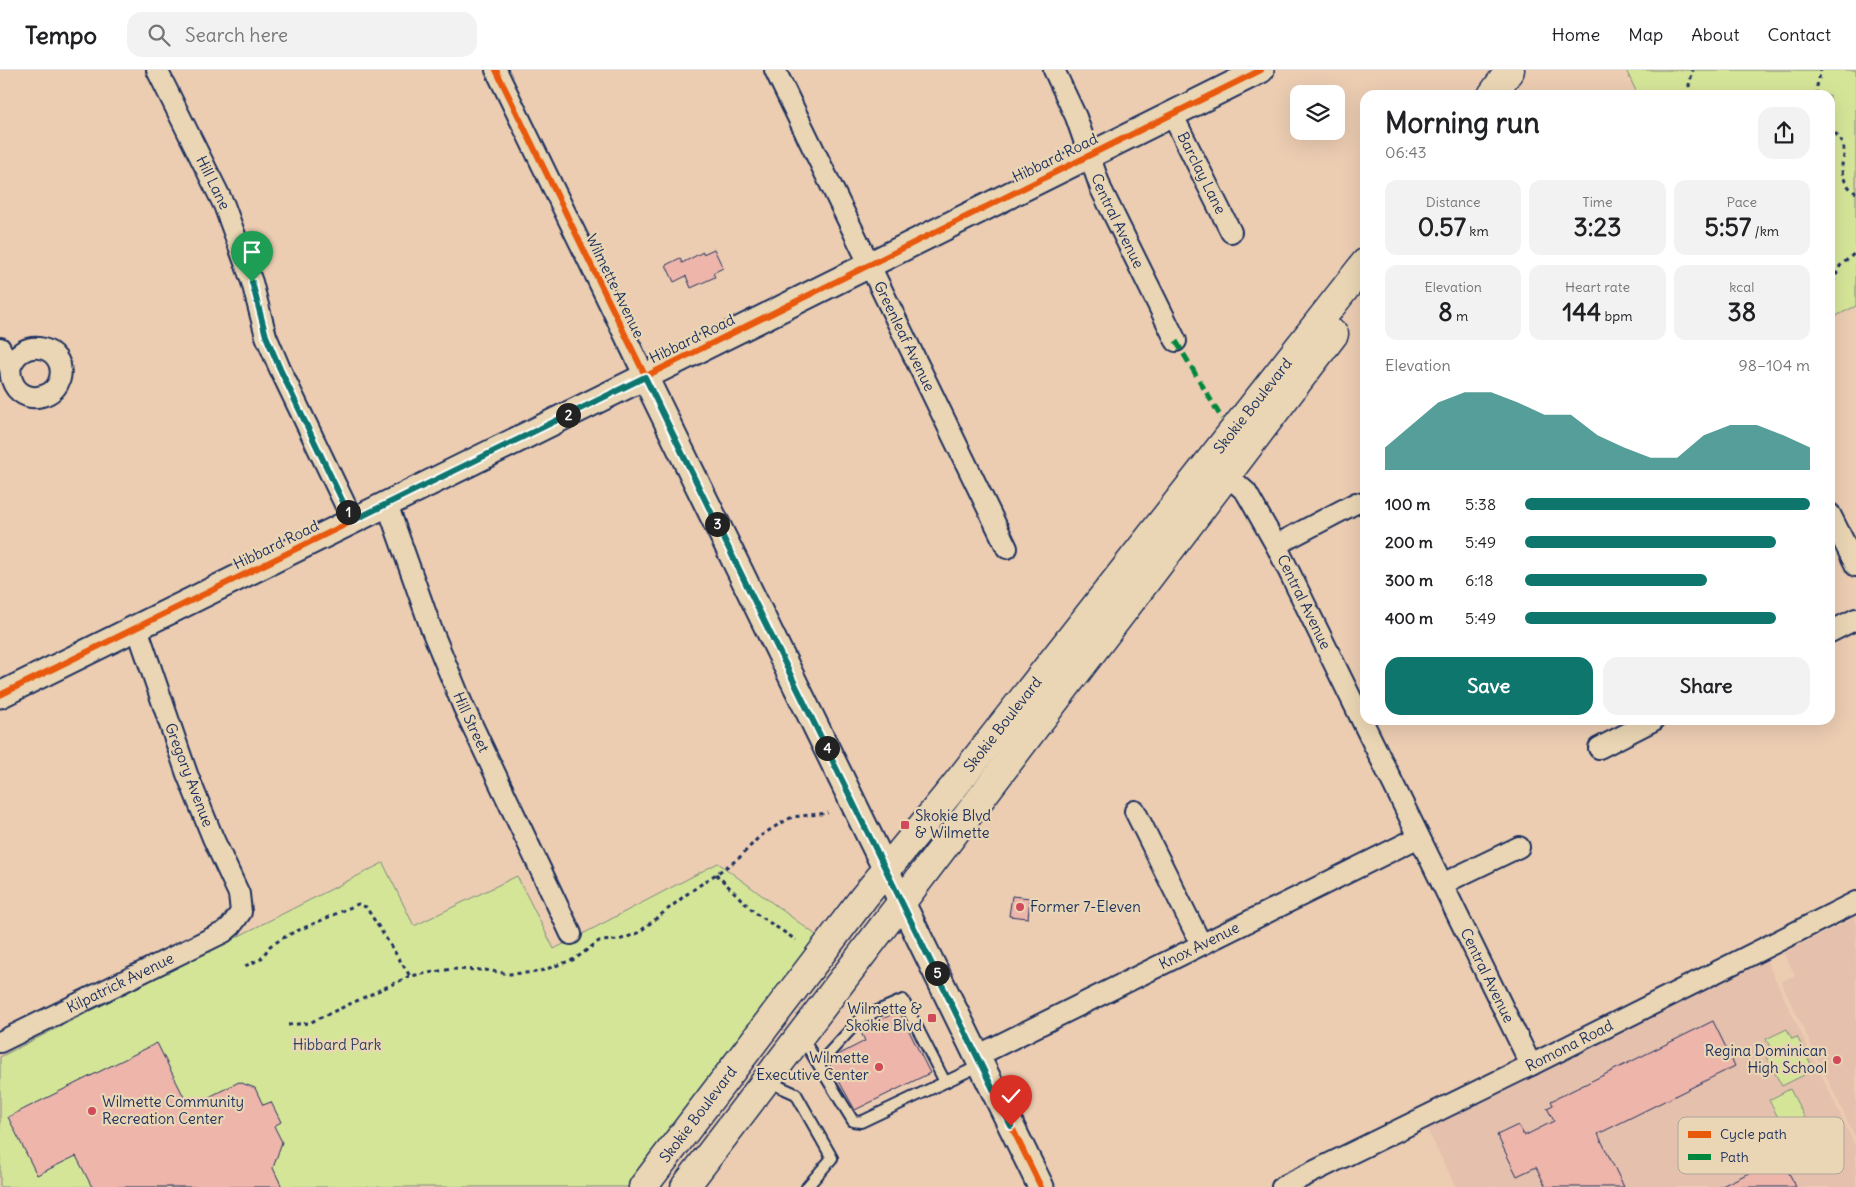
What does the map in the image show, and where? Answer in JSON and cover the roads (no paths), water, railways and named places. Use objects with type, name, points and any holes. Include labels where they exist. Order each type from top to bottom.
[{"type":"main road","points":[[1496,90],[1510,70]]},
{"type":"main road","points":[[1516,90],[1530,70]]},
{"type":"main road","name":"Skokie Boulevard","points":[[685,1187],[902,903],[1360,270]]},
{"type":"main road","name":"Skokie Boulevard","points":[[643,1187],[886,870],[1218,467],[1360,299]]},
{"type":"street","name":"Hill Lane","points":[[158,70],[224,205],[252,282],[266,336],[352,521]]},
{"type":"street","name":"Wilmette Avenue","points":[[496,70],[1041,1187]]},
{"type":"street","name":"Greenleaf Avenue","points":[[775,70],[1007,548]]},
{"type":"street","name":"Central Avenue","points":[[1054,70],[1076,116],[1101,189],[1176,341]]},
{"type":"street","name":"Hibbard Road","points":[[2,690],[137,628],[1261,70]]},
{"type":"street","name":"Barclay Lane","points":[[1172,114],[1231,232]]},
{"type":"street","points":[[0,348],[10,369]]},
{"type":"street","name":"Central Avenue","points":[[1218,467],[1246,492],[1276,545],[1360,709]]},
{"type":"street","name":"Central Avenue","points":[[1276,545],[1356,503]]},
{"type":"street","name":"Hill Street","points":[[387,504],[430,628],[463,706],[571,934]]},
{"type":"street","points":[[1835,524],[1856,566]]},
{"type":"street","points":[[1835,629],[1856,618]]},
{"type":"street","name":"Gregory Avenue","points":[[137,628],[187,774],[213,838],[239,894],[241,912],[237,920]]},
{"type":"street","name":"Central Avenue","points":[[1368,725],[1530,1065]]},
{"type":"street","points":[[1599,748],[1644,725]]},
{"type":"street","points":[[1135,811],[1201,944]]},
{"type":"street","name":"Knox Avenue","points":[[979,1060],[1201,944],[1419,836]]},
{"type":"street","points":[[1442,884],[1519,847]]},
{"type":"street","name":"Romona Road","points":[[1282,1187],[1856,902]]},
{"type":"street","name":"Kilpatrick Avenue","points":[[0,1042],[224,932],[237,920]]},
{"type":"lane","points":[[819,1064],[861,1018],[903,1000],[945,1082]]},
{"type":"lane","points":[[801,1035],[853,1121],[861,1122],[945,1082],[979,1060]]},
{"type":"lane","points":[[766,1080],[796,1094],[832,1158],[807,1187]]},
{"type":"place","name":"Skokie Blvd & Wilmette","points":[[905,825]]},
{"type":"place","name":"Former 7-Eleven","points":[[1020,907]]},
{"type":"place","name":"Wilmette & Skokie Blvd","points":[[932,1018]]},
{"type":"place","name":"Regina Dominican High School","points":[[1837,1060]]},
{"type":"place","name":"Wilmette Executive Center","points":[[879,1067]]},
{"type":"place","name":"Wilmette Community Recreation Center","points":[[92,1111]]},
{"type":"park label","name":"Hibbard Park","points":[[337,1045]]}]
